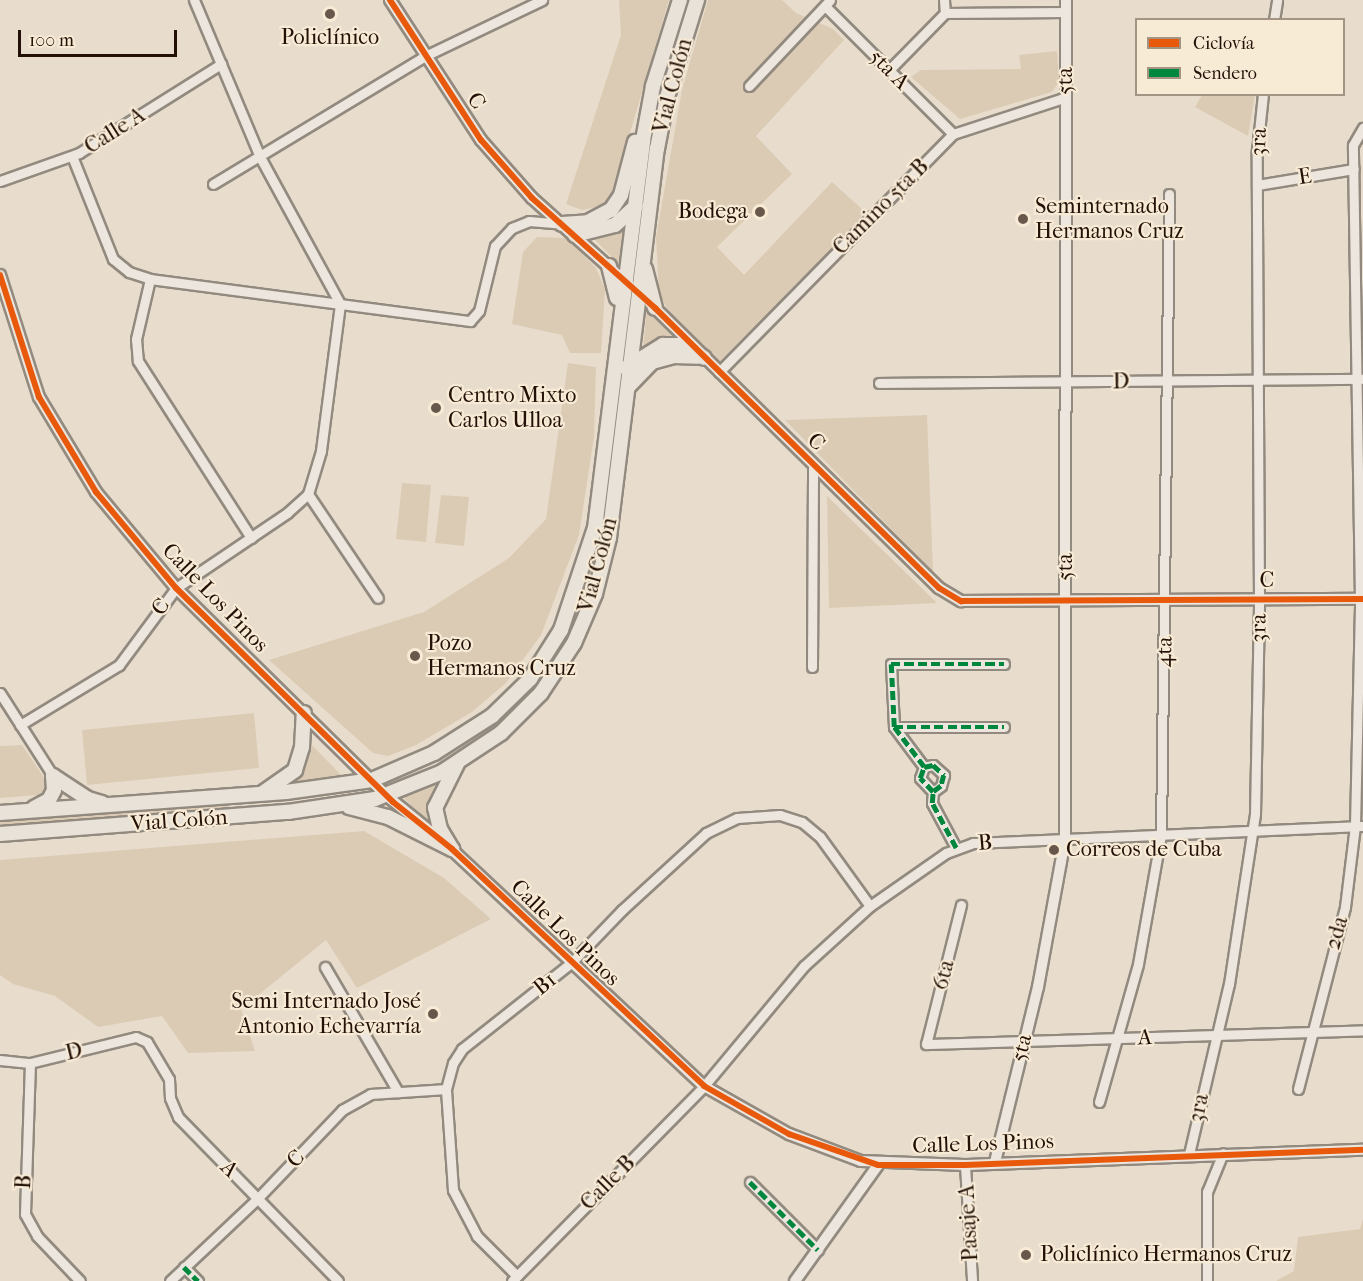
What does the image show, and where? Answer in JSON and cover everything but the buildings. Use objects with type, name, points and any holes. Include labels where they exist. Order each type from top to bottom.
[{"type":"main road","name":"Vial Colón","points":[[0,813],[260,794],[372,780],[434,753],[492,716],[530,679],[561,630],[595,528],[634,208],[653,86],[680,0]]},
{"type":"main road","name":"Vial Colón","points":[[0,834],[341,805],[387,796],[458,761],[501,733],[541,693],[574,643],[595,594],[609,538],[651,192],[667,97],[697,0]]},
{"type":"main road","points":[[562,224],[601,218],[621,195],[653,86]]},
{"type":"main road","points":[[575,235],[615,225],[651,192]]},
{"type":"main road","points":[[643,257],[655,308]]},
{"type":"main road","points":[[609,266],[617,290],[618,337]]},
{"type":"main road","points":[[614,376],[663,345],[680,345],[704,358]]},
{"type":"main road","points":[[628,388],[652,362],[674,356],[704,358]]},
{"type":"main road","points":[[260,794],[295,770],[303,747],[303,712]]},
{"type":"main road","points":[[452,849],[440,829],[435,808],[458,761]]},
{"type":"main road","points":[[53,776],[88,799],[110,806]]},
{"type":"main road","points":[[19,812],[49,800],[54,790],[53,776]]},
{"type":"main road","points":[[341,805],[388,817],[452,849]]},
{"type":"street","points":[[195,0],[260,157],[340,304],[321,451],[308,494],[378,598]]},
{"type":"street","name":"C","points":[[390,0],[481,140],[531,198],[655,308],[939,588],[961,601],[1361,599]]},
{"type":"street","points":[[213,184],[425,56],[542,0]]},
{"type":"street","points":[[944,0],[945,13]]},
{"type":"street","name":"5ta","points":[[995,1162],[1056,903],[1065,840],[1066,0]]},
{"type":"street","points":[[1274,18],[1277,0]]},
{"type":"street","points":[[749,86],[827,3]]},
{"type":"street","name":"5ta A","points":[[827,3],[953,134]]},
{"type":"street","points":[[889,70],[945,13],[1066,12]]},
{"type":"street","name":"Calle A","points":[[0,182],[72,156],[221,64]]},
{"type":"street","name":"Camino 5ta B","points":[[719,372],[953,134],[1064,98],[1066,87]]},
{"type":"street","name":"3ra","points":[[1189,1154],[1214,1035],[1228,984],[1254,831],[1259,600],[1257,133],[1263,96]]},
{"type":"street","name":"2da","points":[[1298,1089],[1310,1032],[1345,907],[1359,826],[1361,379],[1353,146],[1363,129]]},
{"type":"street","points":[[72,156],[113,259],[129,272],[150,279],[470,321],[479,312],[495,246],[512,228],[529,221],[562,224]]},
{"type":"street","name":"E","points":[[1257,185],[1354,169]]},
{"type":"street","name":"4ta","points":[[1099,1102],[1138,964],[1161,835],[1166,600],[1169,194]]},
{"type":"street","name":"Calle Los Pinos","points":[[0,275],[39,397],[96,492],[176,588],[387,796],[452,849],[704,1086],[789,1134],[878,1165],[965,1165],[1189,1154],[1363,1150]]},
{"type":"street","points":[[150,279],[136,339],[138,361],[250,538]]},
{"type":"street","name":"D","points":[[879,383],[1361,379]]},
{"type":"street","points":[[812,667],[813,464]]},
{"type":"street","name":"C","points":[[20,725],[119,665],[176,588],[250,538],[308,494]]},
{"type":"street","points":[[924,767],[894,727],[891,664],[1004,664]]},
{"type":"street","points":[[0,693],[53,776]]},
{"type":"street","points":[[894,727],[1004,726]]},
{"type":"street","points":[[924,767],[933,765],[944,775],[941,786],[933,792],[932,803],[956,848]]},
{"type":"street","points":[[924,767],[920,778],[933,792]]},
{"type":"street","name":"B1","points":[[515,1279],[477,1236],[459,1208],[451,1172],[446,1089],[453,1064],[462,1049],[571,963],[622,910],[706,833],[736,818],[780,815],[801,822],[820,837],[870,906]]},
{"type":"street","name":"B","points":[[704,1086],[804,966],[870,906],[956,848],[973,843],[1359,826]]},
{"type":"street","name":"6ta","points":[[926,1044],[961,906]]},
{"type":"street","points":[[325,967],[398,1092]]},
{"type":"street","name":"A","points":[[926,1044],[1363,1030]]},
{"type":"street","name":"D","points":[[0,1060],[30,1063],[136,1037],[147,1042]]},
{"type":"street","name":"A","points":[[147,1042],[169,1079],[170,1098],[178,1117],[338,1281]]},
{"type":"street","name":"B","points":[[30,1063],[25,1214],[37,1236],[80,1281]]},
{"type":"street","name":"Calle B","points":[[515,1279],[704,1086]]},
{"type":"street","name":"C","points":[[170,1281],[258,1198],[342,1110],[371,1094],[446,1089]]},
{"type":"street","points":[[1207,1281],[1207,1192],[1223,1153]]},
{"type":"street","points":[[795,1281],[878,1165]]},
{"type":"street","name":"Pasaje A","points":[[965,1165],[972,1281]]},
{"type":"street","points":[[750,1182],[818,1250]]},
{"type":"street","points":[[184,1267],[198,1281]]},
{"type":"shaded area","points":[[619,0],[669,0],[612,194],[602,206],[582,210],[566,204],[621,35]]},
{"type":"shaded area","points":[[708,0],[782,0],[796,13],[833,29],[844,40],[756,136],[792,174],[717,247],[744,275],[832,182],[863,210],[860,219],[719,362],[668,310],[659,294],[656,237],[682,90]]},
{"type":"shaded area","points":[[1057,51],[1059,82],[1052,92],[960,119],[911,77],[921,70],[1021,69],[1019,55]]},
{"type":"shaded area","points":[[1201,96],[1255,96],[1248,136],[1195,107]]},
{"type":"shaded area","points":[[623,228],[621,266],[595,240]]},
{"type":"shaded area","points":[[537,237],[567,238],[596,268],[605,289],[601,353],[570,353],[562,335],[512,324],[523,252]]},
{"type":"shaded area","points":[[647,307],[679,338],[643,347]]},
{"type":"shaded area","points":[[568,363],[596,367],[594,437],[579,535],[541,635],[506,683],[472,712],[416,745],[388,756],[373,753],[269,660],[424,612],[509,558],[546,519]]},
{"type":"shaded area","points":[[927,415],[933,572],[785,420]]},
{"type":"shaded area","points":[[402,483],[431,485],[426,542],[396,539]]},
{"type":"shaded area","points":[[441,495],[469,497],[464,546],[435,543]]},
{"type":"shaded area","points":[[827,496],[937,603],[829,608]]},
{"type":"shaded area","points":[[254,713],[259,768],[87,785],[82,730]]},
{"type":"shaded area","points":[[309,742],[345,779],[288,787],[306,763]]},
{"type":"shaded area","points":[[22,745],[45,779],[45,789],[39,795],[0,798],[0,746]]},
{"type":"shaded area","points":[[435,784],[429,807],[434,829],[403,797]]},
{"type":"shaded area","points":[[228,803],[229,810],[0,826],[0,820]]},
{"type":"shaded area","points":[[364,831],[444,878],[491,919],[357,988],[326,940],[241,1009],[255,1051],[188,1053],[162,1016],[98,1027],[55,996],[13,984],[0,975],[0,860]]},
{"type":"shaded area","points":[[1363,1219],[1363,1281],[1276,1281],[1294,1271],[1298,1237],[1360,1229]]},
{"type":"marked path","points":[[956,848],[932,803],[933,792],[920,778],[924,767],[894,727],[891,664],[1004,664]]},
{"type":"marked path","points":[[894,727],[1004,727]]},
{"type":"marked path","points":[[924,767],[933,765],[944,775],[941,786],[933,792]]},
{"type":"marked path","points":[[750,1182],[818,1250]]},
{"type":"marked path","points":[[184,1267],[198,1281]]},
{"type":"cycle path","points":[[390,0],[481,140],[532,198],[655,308],[939,588],[961,601],[1363,599]]},
{"type":"cycle path","points":[[0,275],[39,397],[96,492],[176,588],[393,802],[452,849],[704,1086],[789,1134],[878,1165],[965,1165],[1363,1150]]},
{"type":"place","name":"Policlínico","points":[[330,14]]},
{"type":"place","name":"Bodega","points":[[760,212]]},
{"type":"place","name":"Seminternado Hermanos Cruz","points":[[1023,219]]},
{"type":"place","name":"Centro Mixto Carlos Ulloa","points":[[436,408]]},
{"type":"place","name":"Pozo Hermanos Cruz","points":[[415,656]]},
{"type":"place","name":"Correos de Cuba","points":[[1054,850]]},
{"type":"place","name":"Semi Internado José Antonio Echevarría","points":[[433,1014]]},
{"type":"place","name":"Policlínico Hermanos Cruz","points":[[1026,1255]]}]
